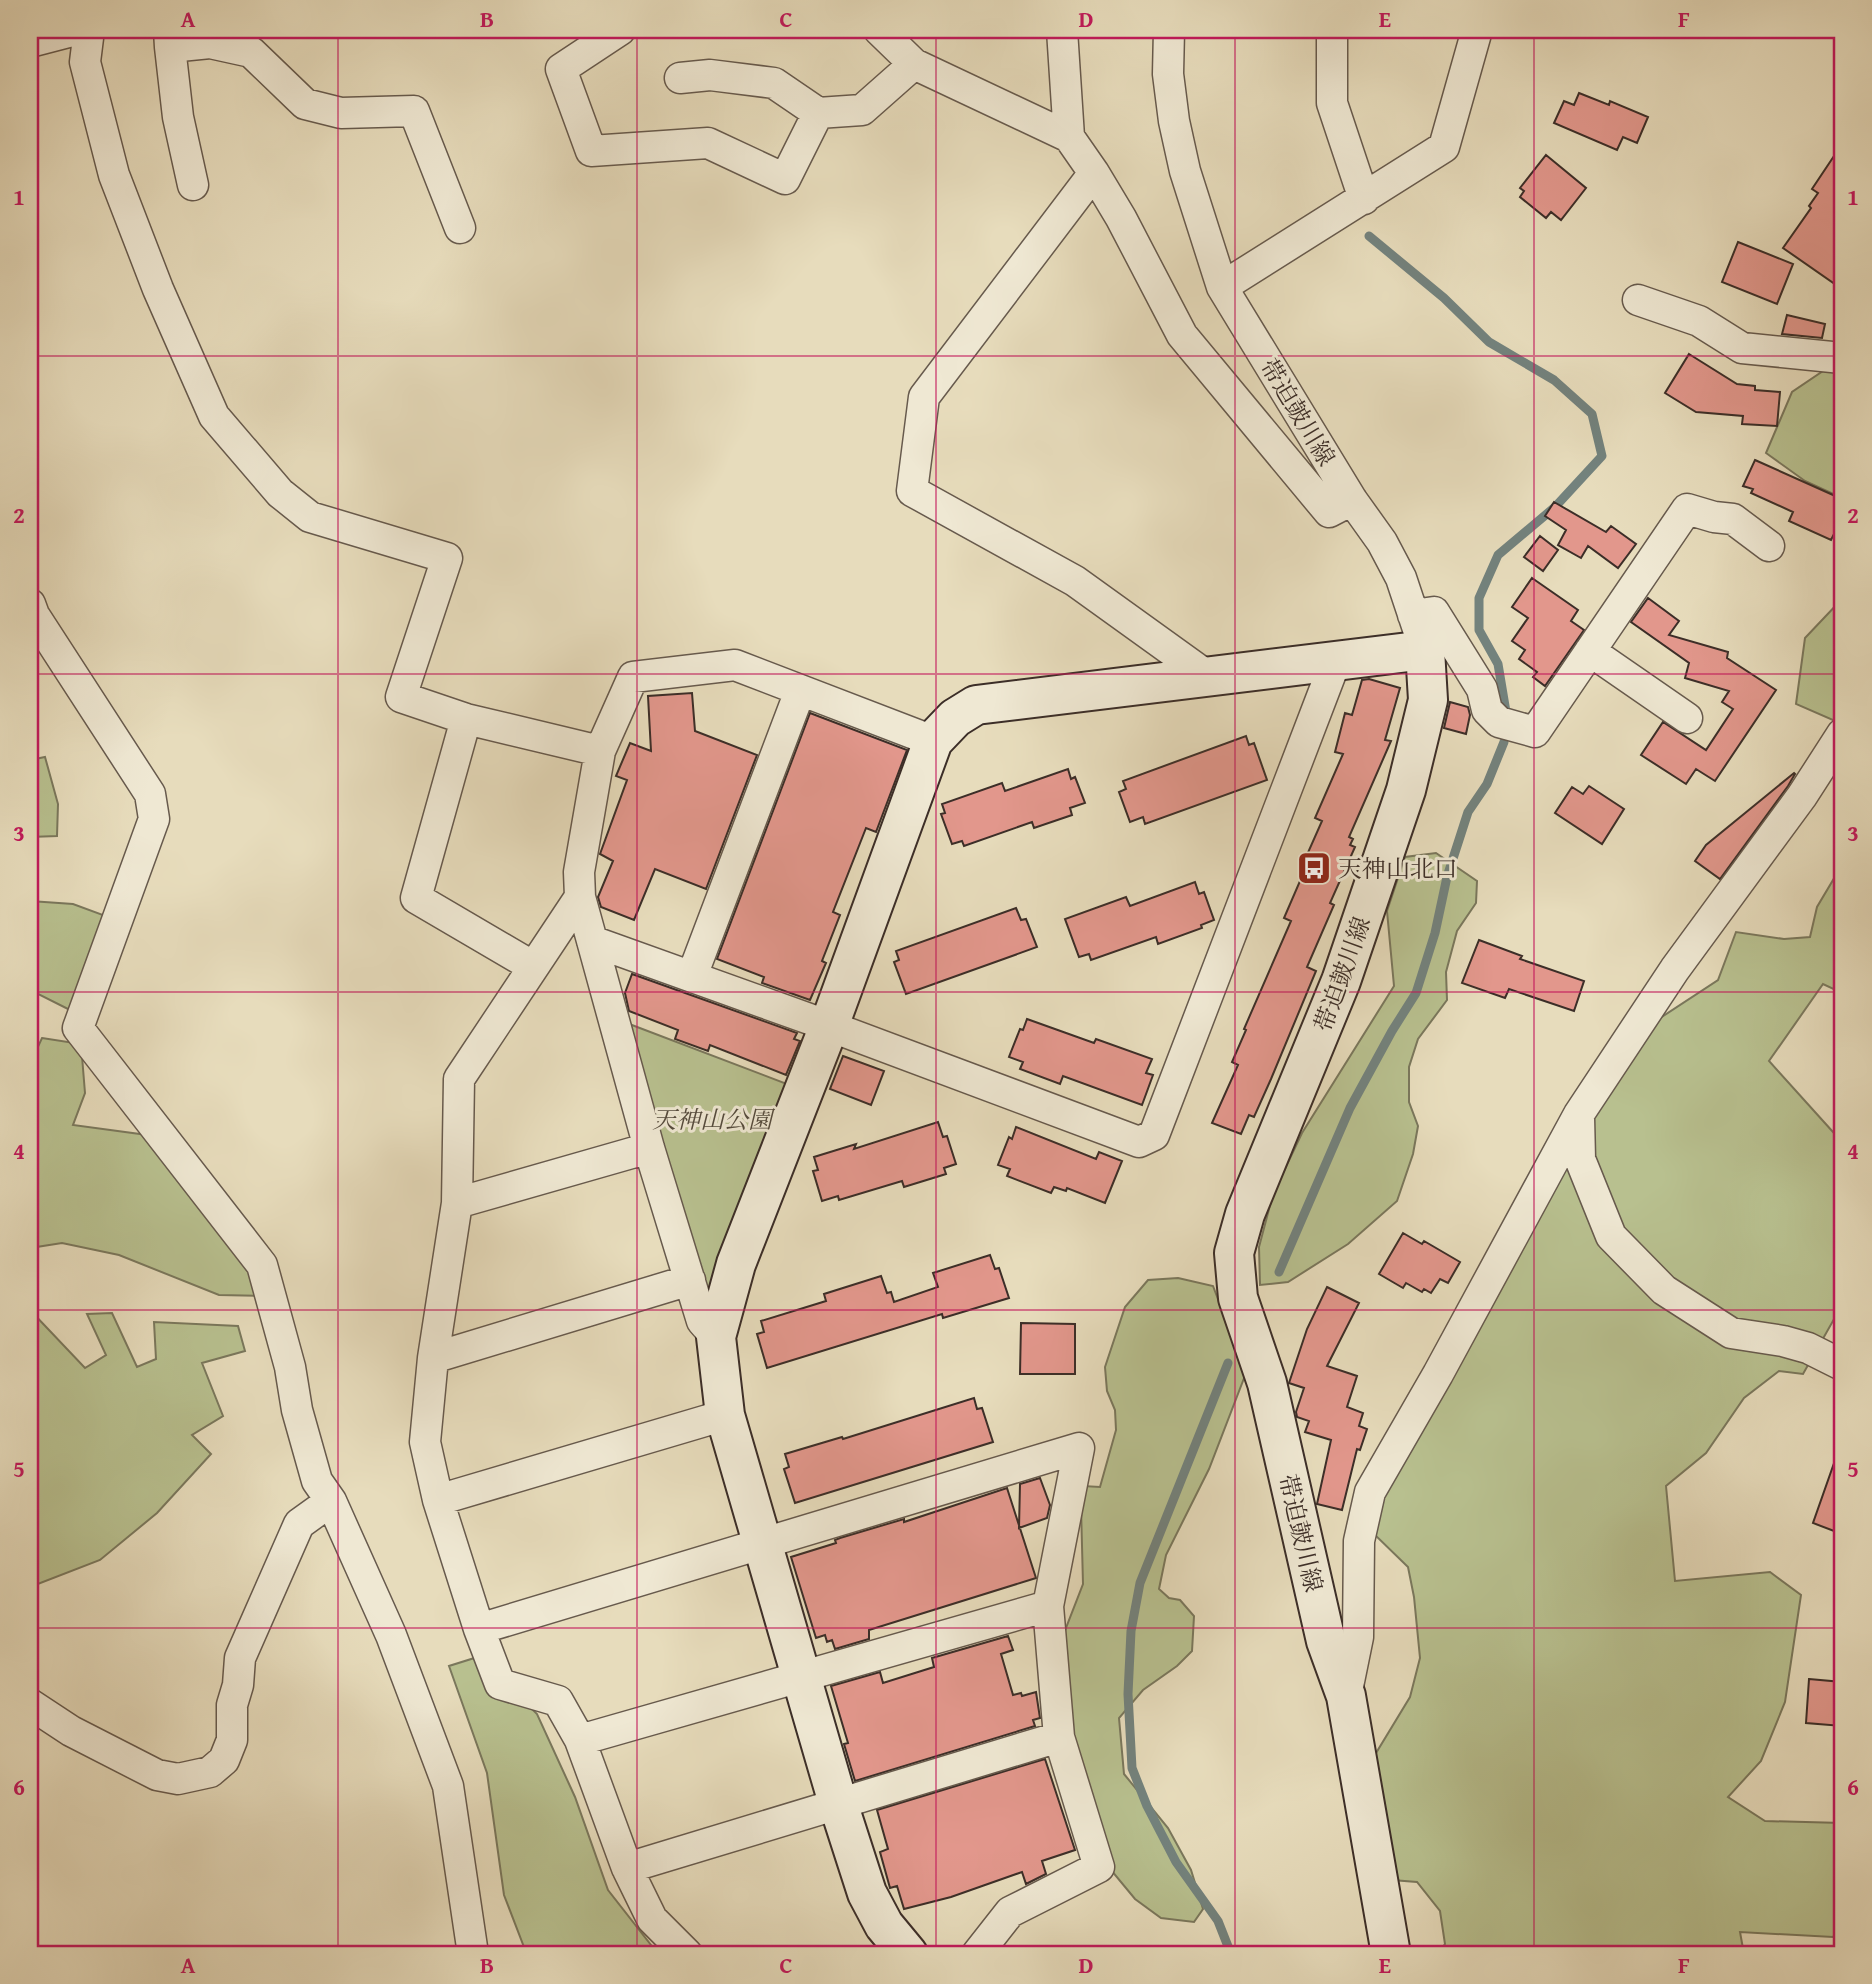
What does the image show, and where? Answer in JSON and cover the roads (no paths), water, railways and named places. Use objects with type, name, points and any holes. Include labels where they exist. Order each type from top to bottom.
[{"type":"street","points":[[30,42],[76,30]]},
{"type":"street","points":[[89,30],[85,62],[114,175],[158,289],[214,416],[280,493],[310,517],[447,558],[401,697],[466,719],[600,751]]},
{"type":"street","points":[[620,30],[561,69],[591,151],[708,143],[785,179],[818,113]]},
{"type":"street","points":[[879,30],[914,64],[1069,137],[1094,173],[1182,335],[1329,512],[1352,500]]},
{"type":"street","points":[[1062,30],[1069,137]]},
{"type":"street","name":"帯迫皷川線","points":[[1169,30],[1168,74],[1174,121],[1185,171],[1222,287],[1352,500],[1382,542],[1401,578],[1425,650],[1428,700],[1406,790],[1341,981],[1245,1214],[1234,1253],[1238,1298],[1267,1383],[1326,1641],[1346,1696],[1391,1954]]},
{"type":"street","points":[[1332,30],[1332,103],[1364,199]]},
{"type":"street","points":[[1222,287],[1444,147],[1477,30]]},
{"type":"street","points":[[193,185],[178,117],[169,38],[251,52],[305,104],[341,113],[414,111],[460,228]]},
{"type":"street","points":[[680,79],[710,75],[774,83],[818,113],[862,110],[914,64]]},
{"type":"street","points":[[1094,173],[924,397],[912,491],[1075,581],[1207,677]]},
{"type":"street","points":[[1639,300],[1699,321],[1742,348],[1842,358]]},
{"type":"street","points":[[1413,615],[1434,612],[1482,689],[1488,710],[1499,722],[1535,732],[1687,509],[1733,519],[1769,546]]},
{"type":"street","points":[[30,604],[34,615],[149,794],[154,819],[78,1028],[262,1265],[317,1481],[331,1501],[391,1635],[448,1786],[466,1947]]},
{"type":"street","points":[[908,1954],[884,1925],[867,1893],[838,1803],[725,1415],[716,1337],[736,1265],[829,1026],[933,741],[955,718],[976,705],[1425,650]]},
{"type":"street","points":[[1590,651],[1687,718]]},
{"type":"street","points":[[592,941],[1139,1142],[1154,1135],[1336,660]]},
{"type":"street","points":[[716,1337],[702,1321],[649,1148],[580,897],[579,873],[600,751],[633,677],[735,665],[933,741]]},
{"type":"street","points":[[692,976],[800,691]]},
{"type":"street","points":[[466,719],[416,898],[532,967]]},
{"type":"street","points":[[1346,1696],[1358,1637],[1359,1541],[1370,1492],[1438,1374],[1579,1114],[1675,969],[1802,796],[1842,734]]},
{"type":"street","points":[[580,897],[458,1079],[457,1203],[433,1359],[425,1442],[438,1500],[479,1629],[500,1685],[558,1701],[580,1740],[627,1868],[652,1919],[687,1954]]},
{"type":"street","points":[[1579,1114],[1580,1159],[1611,1236],[1664,1290],[1731,1333],[1808,1348],[1842,1365]]},
{"type":"street","points":[[457,1203],[649,1148]]},
{"type":"street","points":[[433,1359],[690,1280]]},
{"type":"street","points":[[438,1500],[725,1415]]},
{"type":"street","points":[[479,1629],[1079,1448],[1048,1606],[1059,1737],[1099,1867],[1010,1912],[977,1954]]},
{"type":"street","points":[[30,1704],[71,1731],[157,1775],[178,1779],[210,1772],[224,1760],[232,1740],[232,1705],[239,1685],[240,1658],[299,1524],[331,1501]]},
{"type":"street","points":[[580,1740],[1048,1606]]},
{"type":"street","points":[[627,1868],[1059,1737]]},
{"type":"waterway","points":[[1369,236],[1444,298],[1489,342],[1554,380],[1592,414],[1602,456],[1555,507],[1498,555],[1479,598],[1479,630],[1498,664],[1506,712]]},
{"type":"waterway","points":[[1279,1272],[1350,1108],[1416,993],[1435,933],[1447,877],[1468,812],[1487,784],[1504,742]]},
{"type":"waterway","points":[[1228,1363],[1140,1583],[1131,1631],[1128,1694],[1132,1768],[1147,1806],[1176,1862],[1218,1921],[1231,1954]]},
{"type":"place","name":"天神山北口","points":[[1314,868]]},
{"type":"park label","name":"天神山公園","points":[[712,1119]]}]
